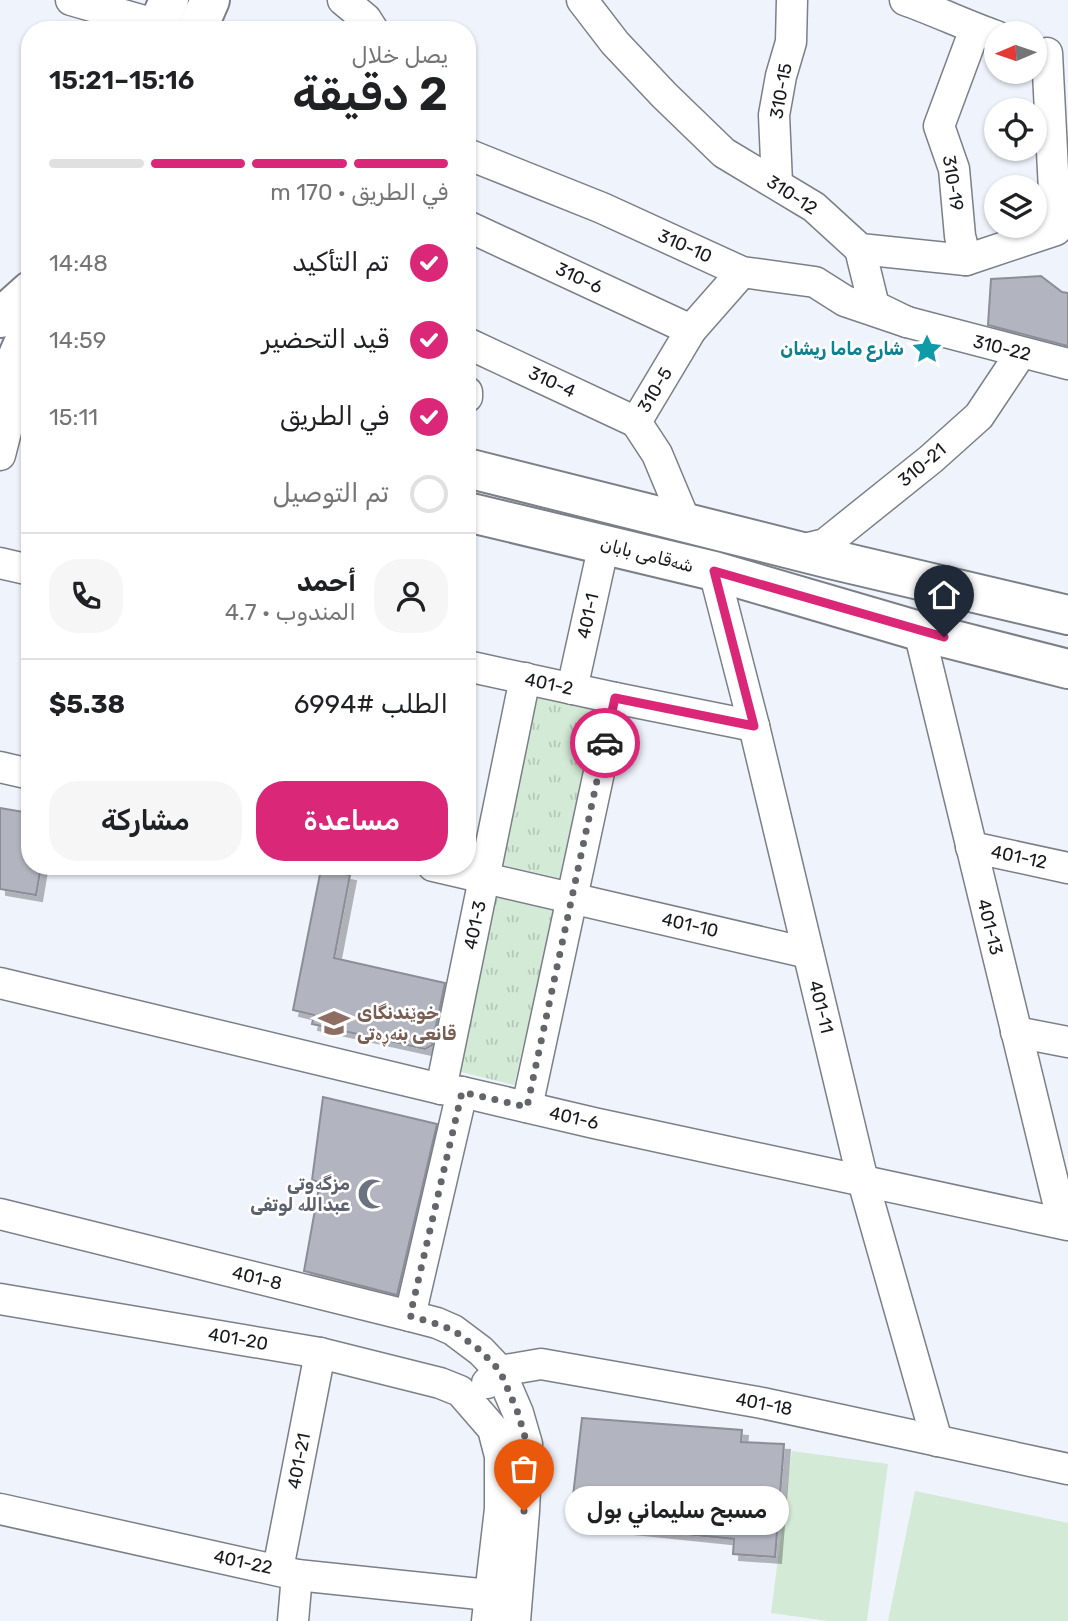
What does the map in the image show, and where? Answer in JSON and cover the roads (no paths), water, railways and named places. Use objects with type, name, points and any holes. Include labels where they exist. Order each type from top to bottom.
[{"type":"main road","points":[[201,21],[210,0]]},
{"type":"main road","points":[[0,318],[21,299]]},
{"type":"main road","points":[[17,385],[21,367]]},
{"type":"main road","points":[[476,470],[1068,615]]},
{"type":"main road","name":"شەقامی بابان","points":[[476,514],[714,571],[919,631],[1068,669]]},
{"type":"street","points":[[71,0],[161,18]]},
{"type":"street","name":"310-12","points":[[582,0],[615,43],[724,153],[814,207],[860,249]]},
{"type":"street","name":"310-15","points":[[777,183],[774,115],[781,76],[791,43],[792,0]]},
{"type":"street","points":[[905,0],[944,6],[984,31]]},
{"type":"street","name":"310-19","points":[[965,260],[954,169],[939,126],[984,34]]},
{"type":"street","points":[[860,249],[965,260],[1056,229],[1050,55]]},
{"type":"street","name":"310-10","points":[[476,163],[602,208],[742,272],[815,282],[845,301],[906,322]]},
{"type":"street","name":"310-6","points":[[476,230],[691,330]]},
{"type":"street","name":"310-22","points":[[860,249],[874,306],[906,322],[1068,364]]},
{"type":"street","name":"310-5","points":[[685,521],[657,453],[636,422],[691,330],[742,272]]},
{"type":"street","name":"310-4","points":[[476,347],[636,422]]},
{"type":"street","name":"310-21","points":[[800,550],[825,544],[941,451],[979,416],[1021,353]]},
{"type":"street","points":[[0,455],[17,385]]},
{"type":"street","name":"401-1","points":[[572,689],[604,544]]},
{"type":"street","points":[[0,563],[21,568]]},
{"type":"street","name":"401-11","points":[[714,571],[863,1181],[937,1441]]},
{"type":"street","name":"401-13","points":[[919,631],[1065,1224]]},
{"type":"street","name":"401-2","points":[[476,668],[754,726]]},
{"type":"street","name":"401-3","points":[[410,1316],[451,1090],[484,878],[525,678]]},
{"type":"street","points":[[527,1107],[615,698]]},
{"type":"street","points":[[0,767],[21,772]]},
{"type":"street","name":"401-12","points":[[971,847],[1068,868]]},
{"type":"street","name":"401-10","points":[[471,875],[808,953]]},
{"type":"street","name":"401-6","points":[[0,983],[594,1123],[1065,1224]]},
{"type":"street","points":[[1016,1032],[1068,1042]]},
{"type":"street","name":"401-8","points":[[0,1214],[437,1324],[453,1330],[481,1351],[500,1371]]},
{"type":"street","name":"401-20","points":[[0,1299],[320,1353],[440,1383],[460,1391],[493,1429],[500,1456],[500,1509],[488,1608]]},
{"type":"street","name":"401-21","points":[[293,1621],[288,1572],[320,1353]]},
{"type":"street","name":"401-18","points":[[500,1371],[541,1364],[762,1403],[1068,1469]]},
{"type":"street","points":[[470,1401],[500,1371],[518,1413],[527,1444],[515,1621]]},
{"type":"street","name":"401-22","points":[[0,1509],[288,1572],[488,1608]]},
{"type":"place","name":"شارع ماما ريشان","points":[[927,349]]},
{"type":"place","name":"خوێندنگای قانعی بنەڕەتی","points":[[334,1023]]},
{"type":"place","name":"مزگەوتی عبداللە لوتفی","points":[[373,1194]]},
{"type":"place","name":"مسبح سلیماني بول","points":[[524,1511]]}]
